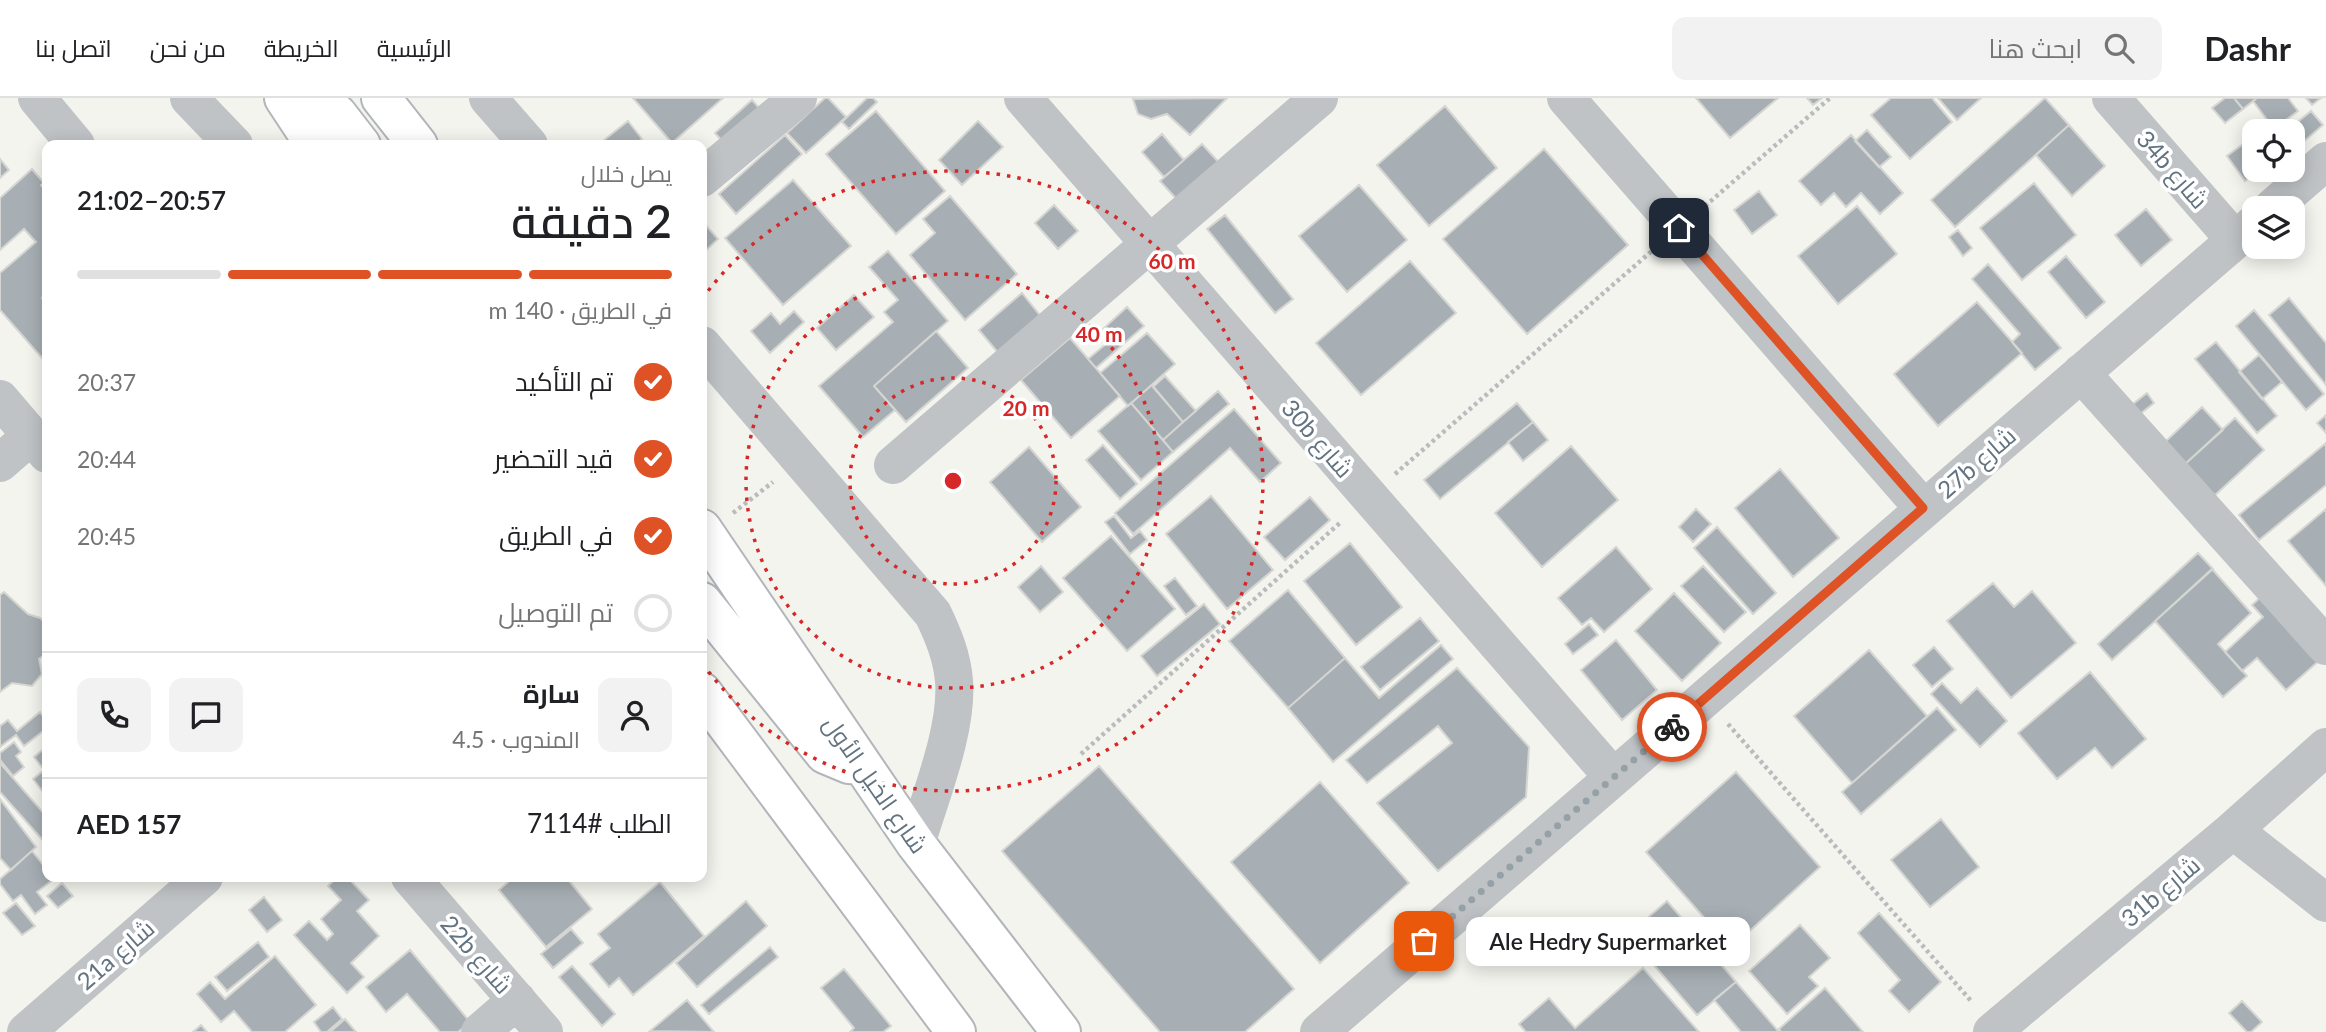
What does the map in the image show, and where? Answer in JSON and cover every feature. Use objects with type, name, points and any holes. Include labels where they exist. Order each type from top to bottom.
[{"type":"main road","points":[[284,98],[312,140]]},
{"type":"main road","points":[[318,98],[337,114],[357,140]]},
{"type":"main road","points":[[381,98],[414,140]]},
{"type":"main road","name":"شارع الخيل الأول","points":[[707,535],[916,844],[1061,1032]]},
{"type":"main road","points":[[707,608],[825,754],[849,764],[862,765]]},
{"type":"main road","points":[[707,699],[956,1032]]},
{"type":"street","points":[[37,98],[72,140]]},
{"type":"street","points":[[189,98],[229,140]]},
{"type":"street","points":[[488,98],[525,140]]},
{"type":"street","points":[[707,174],[798,98]]},
{"type":"street","name":"30b شارع","points":[[1023,98],[1613,777]]},
{"type":"street","points":[[893,466],[1319,98]]},
{"type":"street","points":[[1566,98],[1923,508]]},
{"type":"street","name":"34b شارع","points":[[2111,98],[2242,230]]},
{"type":"street","points":[[2286,196],[2326,162]]},
{"type":"street","name":"27b شارع","points":[[1318,1032],[2242,234]]},
{"type":"street","points":[[707,351],[933,614],[948,646],[954,681],[953,717],[916,844]]},
{"type":"street","points":[[2081,373],[2326,646]]},
{"type":"street","points":[[0,399],[39,445],[0,463]]},
{"type":"street","name":"31b شارع","points":[[1994,1030],[2234,830],[2326,747]]},
{"type":"street","points":[[2234,830],[2326,903]]},
{"type":"street","name":"21a شارع","points":[[26,1032],[198,882]]},
{"type":"street","name":"22b شارع","points":[[414,882],[544,1032]]},
{"type":"street","points":[[480,1032],[517,1000]]},
{"type":"path","points":[[1081,754],[1369,496],[1830,98]]},
{"type":"path","points":[[707,529],[802,460]]},
{"type":"path","points":[[1705,698],[1994,1030]]},
{"type":"building","points":[[633,98],[723,98],[675,140],[669,140]]},
{"type":"building","points":[[825,98],[846,117],[806,153],[787,133]]},
{"type":"building","points":[[867,98],[873,98],[877,102],[849,129],[842,122]]},
{"type":"building","points":[[1227,98],[1190,135],[1167,114],[1151,119],[1138,114],[1133,99]]},
{"type":"building","points":[[1696,98],[1778,98],[1730,138]]},
{"type":"building","points":[[1807,98],[1822,98],[1813,105]]},
{"type":"building","points":[[1891,98],[1932,98],[1952,122],[1910,159],[1871,115]]},
{"type":"building","points":[[1938,98],[1981,98],[1957,120]]},
{"type":"building","points":[[2045,98],[2069,125],[1955,227],[1931,200]]},
{"type":"building","points":[[2225,98],[2234,98],[2243,109],[2225,123],[2212,108]]},
{"type":"building","points":[[2234,98],[2257,98],[2243,109]]},
{"type":"building","points":[[2257,98],[2288,98],[2298,111],[2287,119],[2266,119],[2253,101]]},
{"type":"building","points":[[2306,98],[2321,98],[2312,105]]},
{"type":"building","points":[[752,100],[767,117],[730,150],[715,133]]},
{"type":"building","points":[[1445,106],[1497,168],[1429,226],[1377,165]]},
{"type":"building","points":[[876,111],[945,191],[896,234],[826,154]]},
{"type":"building","points":[[2311,111],[2323,125],[2305,140],[2305,119],[2301,119]]},
{"type":"building","points":[[628,121],[642,139],[641,140],[604,140]]},
{"type":"building","points":[[978,121],[1003,147],[962,185],[939,160]]},
{"type":"building","points":[[2069,125],[2105,166],[2072,196],[2036,155]]},
{"type":"building","points":[[1867,130],[1891,157],[1879,167],[1855,141]]},
{"type":"building","points":[[1162,134],[1184,160],[1164,177],[1142,152]]},
{"type":"building","points":[[785,135],[802,154],[736,214],[719,194]]},
{"type":"building","points":[[1851,135],[1903,193],[1880,214],[1861,193],[1846,207],[1834,193],[1821,205],[1799,181]]},
{"type":"building","points":[[1202,144],[1223,167],[1181,204],[1160,181]]},
{"type":"building","points":[[2242,145],[2242,177],[2227,156]]},
{"type":"building","points":[[1544,149],[1628,245],[1527,334],[1443,239]]},
{"type":"building","points":[[0,159],[9,170],[0,178]]},
{"type":"building","points":[[32,169],[42,181],[42,358],[0,310],[0,273],[36,242],[24,229],[0,250],[0,198]]},
{"type":"building","points":[[793,180],[851,246],[783,305],[725,238]]},
{"type":"building","points":[[2034,183],[2076,235],[2022,280],[1980,228]]},
{"type":"building","points":[[1359,185],[1407,240],[1347,292],[1299,236]]},
{"type":"building","points":[[1759,191],[1777,215],[1752,234],[1734,210]]},
{"type":"building","points":[[950,196],[1017,274],[965,320],[910,255],[935,233],[923,219]]},
{"type":"building","points":[[1054,205],[1078,231],[1058,249],[1035,223]]},
{"type":"building","points":[[1857,206],[1897,254],[1838,304],[1798,256]]},
{"type":"building","points":[[2146,209],[2172,240],[2141,266],[2115,235]]},
{"type":"building","points":[[1225,215],[1293,299],[1275,313],[1207,229]]},
{"type":"building","points":[[707,227],[718,239],[707,249]]},
{"type":"building","points":[[1958,230],[1972,248],[1963,256],[1949,237]]},
{"type":"building","points":[[888,251],[948,321],[874,386],[895,410],[863,437],[819,386],[893,322],[884,312],[898,300],[869,267]]},
{"type":"building","points":[[2066,256],[2105,302],[2086,318],[2048,272]]},
{"type":"building","points":[[1410,261],[1456,313],[1361,395],[1316,343]]},
{"type":"building","points":[[1988,264],[2061,348],[2035,370],[2012,342],[2020,334],[1972,279]]},
{"type":"building","points":[[1022,293],[1042,318],[1000,355],[979,330]]},
{"type":"building","points":[[854,295],[874,317],[836,350],[817,328]]},
{"type":"building","points":[[2289,298],[2326,343],[2326,385],[2269,315]]},
{"type":"building","points":[[1977,302],[2022,353],[1938,426],[1894,374]]},
{"type":"building","points":[[1127,307],[1144,326],[1096,368],[1088,359],[1112,339],[1103,329]]},
{"type":"building","points":[[2254,310],[2324,394],[2306,410],[2236,326]]},
{"type":"building","points":[[794,311],[804,322],[770,353],[751,331],[771,313],[780,324]]},
{"type":"building","points":[[936,331],[968,368],[906,422],[874,386]]},
{"type":"building","points":[[1147,333],[1175,364],[1128,406],[1100,373]]},
{"type":"building","points":[[1070,338],[1120,396],[1071,438],[1021,380]]},
{"type":"building","points":[[2216,342],[2277,416],[2257,433],[2195,359]]},
{"type":"building","points":[[2259,355],[2282,382],[2262,399],[2239,372]]},
{"type":"building","points":[[1165,376],[1196,411],[1183,422],[1153,387]]},
{"type":"building","points":[[1152,385],[1183,422],[1163,440],[1131,403]]},
{"type":"building","points":[[1218,391],[1229,404],[1173,452],[1163,440]]},
{"type":"building","points":[[2147,393],[2154,403],[2140,414],[2133,404]]},
{"type":"building","points":[[1131,403],[1173,452],[1141,480],[1098,431]]},
{"type":"building","points":[[1517,403],[1533,422],[1440,499],[1424,480]]},
{"type":"building","points":[[2202,407],[2223,430],[2185,464],[2165,442]]},
{"type":"building","points":[[1234,409],[1281,463],[1260,482],[1230,448],[1133,534],[1115,513]]},
{"type":"building","points":[[2326,415],[2326,433],[2317,423]]},
{"type":"building","points":[[2235,418],[2264,450],[2214,496],[2185,464]]},
{"type":"building","points":[[1533,422],[1548,440],[1523,461],[1508,442]]},
{"type":"building","points":[[2326,443],[2326,485],[2259,540],[2239,515]]},
{"type":"building","points":[[1103,445],[1137,484],[1120,499],[1086,460]]},
{"type":"building","points":[[1571,446],[1618,500],[1542,567],[1495,513]]},
{"type":"building","points":[[1029,447],[1081,507],[1042,542],[990,482]]},
{"type":"building","points":[[1780,469],[1839,538],[1793,577],[1735,508]]},
{"type":"building","points":[[1211,496],[1273,570],[1227,609],[1166,534]]},
{"type":"building","points":[[1310,497],[1330,520],[1285,560],[1264,537]]},
{"type":"building","points":[[1696,509],[1711,524],[1693,542],[1679,527]]},
{"type":"building","points":[[2326,509],[2326,586],[2288,541]]},
{"type":"building","points":[[1114,516],[1131,538],[1140,531],[1147,540],[1130,554],[1105,522]]},
{"type":"building","points":[[1717,527],[1776,593],[1753,614],[1694,548]]},
{"type":"building","points":[[1111,536],[1175,609],[1127,651],[1063,578]]},
{"type":"building","points":[[1350,543],[1402,607],[1356,645],[1304,581]]},
{"type":"building","points":[[1616,547],[1652,589],[1604,632],[1591,618],[1582,625],[1558,598]]},
{"type":"building","points":[[2198,553],[2213,569],[2112,660],[2098,644]]},
{"type":"building","points":[[1041,566],[1063,592],[1040,612],[1018,587]]},
{"type":"building","points":[[1703,566],[1746,612],[1724,632],[1681,586]]},
{"type":"building","points":[[2212,569],[2251,613],[2218,644],[2247,676],[2223,697],[2155,621]]},
{"type":"building","points":[[1175,578],[1197,606],[1186,615],[1164,586]]},
{"type":"building","points":[[1993,583],[2014,607],[2032,591],[2076,643],[2011,698],[1947,621]]},
{"type":"building","points":[[1288,590],[1345,658],[1288,708],[1229,641]]},
{"type":"building","points":[[4,592],[28,614],[42,620],[42,657],[39,659],[42,674],[32,686],[12,683],[0,692],[0,595]]},
{"type":"building","points":[[1674,593],[1721,643],[1682,681],[1635,631]]},
{"type":"building","points":[[2264,594],[2322,658],[2286,690],[2257,658],[2242,671],[2225,652],[2263,617],[2252,605]]},
{"type":"building","points":[[1204,604],[1220,624],[1157,676],[1141,656]]},
{"type":"building","points":[[1420,618],[1439,641],[1380,690],[1361,667]]},
{"type":"building","points":[[1589,624],[1598,635],[1573,654],[1565,644]]},
{"type":"building","points":[[1616,640],[1657,690],[1622,720],[1581,670]]},
{"type":"building","points":[[1441,645],[1453,659],[1333,762],[1288,708],[1345,658],[1379,698]]},
{"type":"building","points":[[1934,647],[1953,669],[1932,687],[1913,665]]},
{"type":"building","points":[[1869,650],[1927,716],[1852,783],[1794,716]]},
{"type":"building","points":[[1457,668],[1529,747],[1526,797],[1438,871],[1377,803],[1452,743],[1438,726],[1367,783],[1346,760]]},
{"type":"building","points":[[2090,672],[2146,739],[2112,768],[2095,748],[2057,779],[2018,733]]},
{"type":"building","points":[[1942,683],[1961,703],[1977,688],[2007,721],[1980,747],[1931,694]]},
{"type":"building","points":[[1937,708],[1956,730],[1861,814],[1842,792]]},
{"type":"building","points":[[40,712],[42,715],[42,732],[24,746],[16,735],[0,747],[0,726],[8,720],[17,731]]},
{"type":"building","points":[[14,742],[21,752],[16,756],[24,767],[13,776],[0,760],[0,753]]},
{"type":"building","points":[[42,750],[42,767],[34,757]]},
{"type":"building","points":[[0,763],[42,811],[42,839],[0,792]]},
{"type":"building","points":[[1099,766],[1294,989],[1245,1032],[1160,1032],[1002,851]]},
{"type":"building","points":[[42,772],[42,791],[33,779]]},
{"type":"building","points":[[1736,772],[1820,867],[1731,948],[1646,852]]},
{"type":"building","points":[[1320,782],[1409,883],[1320,963],[1231,862]]},
{"type":"building","points":[[0,799],[36,847],[11,870],[0,858]]},
{"type":"building","points":[[1941,819],[1979,867],[1930,907],[1891,860]]},
{"type":"building","points":[[32,851],[42,864],[42,882],[50,882],[37,892],[47,905],[35,914],[21,895],[13,901],[0,884],[0,879]]},
{"type":"building","points":[[332,882],[352,882],[369,900],[357,911],[379,936],[351,963],[364,977],[347,993],[294,935],[309,921],[327,940],[333,934],[321,919],[341,900],[328,886]]},
{"type":"building","points":[[508,882],[570,882],[592,909],[546,947],[499,890]]},
{"type":"building","points":[[660,882],[704,936],[633,995],[619,978],[609,987],[590,964],[610,948],[598,934]]},
{"type":"building","points":[[62,883],[73,896],[58,908],[47,896]]},
{"type":"building","points":[[264,897],[282,920],[267,932],[249,910]]},
{"type":"building","points":[[746,901],[767,926],[697,987],[676,963]]},
{"type":"building","points":[[1667,901],[1736,982],[1697,1015],[1628,935]]},
{"type":"building","points":[[16,903],[35,926],[22,935],[3,913]]},
{"type":"building","points":[[1879,913],[1941,982],[1909,1012],[1889,991],[1900,980],[1858,933]]},
{"type":"building","points":[[1800,925],[1830,958],[1809,977],[1818,986],[1787,1014],[1749,971]]},
{"type":"building","points":[[571,929],[583,943],[553,968],[541,954]]},
{"type":"building","points":[[258,942],[269,957],[227,991],[215,977]]},
{"type":"building","points":[[770,947],[778,957],[709,1014],[701,1005]]},
{"type":"building","points":[[410,950],[470,1022],[458,1032],[440,1032],[407,994],[386,1012],[366,987]]},
{"type":"building","points":[[275,956],[316,1005],[285,1032],[252,1032],[234,1011],[221,1022],[197,994],[210,982],[225,999]]},
{"type":"building","points":[[572,966],[615,1014],[602,1026],[559,977]]},
{"type":"building","points":[[1643,968],[1699,1032],[1526,1032],[1519,1024],[1549,998],[1575,1028]]},
{"type":"building","points":[[844,969],[891,1026],[883,1032],[850,1032],[854,1028],[821,988]]},
{"type":"building","points":[[1736,982],[1779,1032],[1741,1032],[1714,1000]]},
{"type":"building","points":[[1825,988],[1863,1032],[1781,1032],[1779,1029]]},
{"type":"building","points":[[687,1000],[714,1032],[650,1031]]},
{"type":"building","points":[[2242,1001],[2262,1022],[2251,1032],[2247,1032],[2229,1013]]},
{"type":"building","points":[[333,1007],[342,1019],[327,1032],[321,1032],[314,1022]]},
{"type":"building","points":[[345,1019],[356,1032],[330,1032]]},
{"type":"building","points":[[201,1025],[207,1032],[193,1032]]},
{"type":"way so far","points":[[1424,941],[1672,727]]},
{"type":"place","name":"Ale Hedry Supermarket","points":[[1424,941]]},
{"type":"route","points":[[1672,727],[1923,508],[1679,228]]}]
